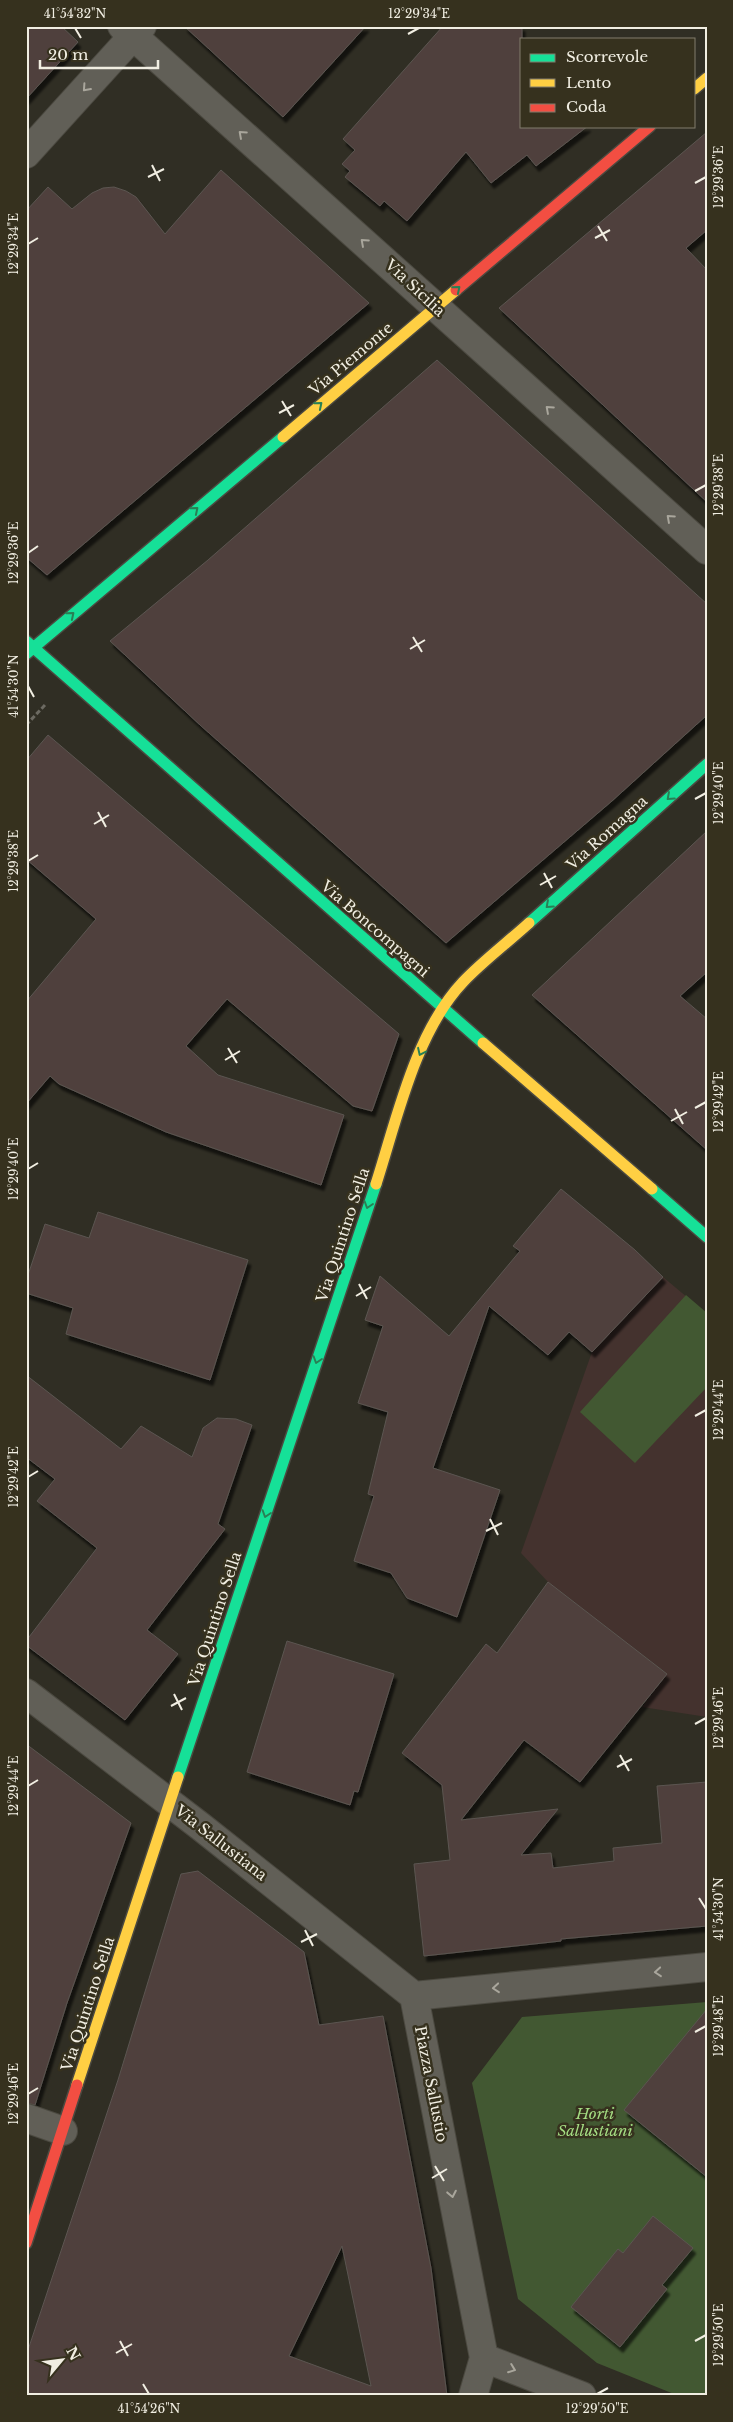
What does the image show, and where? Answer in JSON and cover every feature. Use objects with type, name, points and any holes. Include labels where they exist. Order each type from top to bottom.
[{"type":"street","points":[[26,154],[132,30]]},
{"type":"street","name":"Via Sicilia","points":[[132,30],[436,307],[707,550]]},
{"type":"street","points":[[696,87],[707,78]]},
{"type":"street","name":"Via Piemonte","points":[[29,647],[648,128]]},
{"type":"street","name":"Via Boncompagni","points":[[29,647],[707,1237]]},
{"type":"street","name":"Via Romagna","points":[[443,1008],[463,982],[707,764]]},
{"type":"street","name":"Via Quintino Sella","points":[[26,2243],[169,1803],[419,1054],[443,1008]]},
{"type":"street","name":"Via Sallustiana","points":[[26,1693],[414,1996]]},
{"type":"street","points":[[414,1996],[707,1968]]},
{"type":"street","name":"Piazza Sallustio","points":[[414,1996],[484,2358]]},
{"type":"street","points":[[26,2118],[62,2131]]},
{"type":"street","points":[[473,2396],[484,2358],[582,2396]]},
{"type":"path","points":[[26,721],[28,723],[45,705]]},
{"type":"shaded area","points":[[663,1277],[707,1314],[707,1717],[642,1707],[667,1674],[548,1582],[521,1553],[592,1352]]},
{"type":"green space","points":[[686,1295],[707,1313],[707,1387],[635,1463],[580,1412]]},
{"type":"green space","name":"Horti Sallustiani","points":[[707,2002],[707,2396],[679,2396],[597,2363],[518,2299],[472,2083],[522,2017]]},
{"type":"building","points":[[26,26],[61,26],[78,42],[26,99]]},
{"type":"building","points":[[184,26],[366,26],[283,117]]},
{"type":"building","points":[[443,26],[522,26],[522,38],[520,38],[520,128],[585,128],[536,166],[527,155],[491,183],[466,152],[407,221],[384,201],[380,206],[345,177],[350,171],[342,164],[355,150],[343,139]]},
{"type":"building","points":[[707,132],[707,230],[686,248],[707,270],[707,502],[499,308]]},
{"type":"building","points":[[221,170],[369,303],[47,575],[26,557],[26,211],[48,187],[72,209],[92,193],[103,188],[114,187],[136,197],[165,234]]},
{"type":"building","points":[[437,360],[707,604],[707,715],[612,801],[446,943],[200,725],[110,641],[208,560]]},
{"type":"building","points":[[48,735],[399,1034],[372,1111],[353,1106],[227,999],[186,1046],[218,1075],[344,1115],[321,1185],[166,1132],[59,1084],[50,1076],[26,1104],[26,1002],[96,919],[26,859],[26,761]]},
{"type":"building","points":[[707,831],[707,972],[680,996],[707,1019],[707,1150],[532,995]]},
{"type":"building","points":[[561,1189],[635,1250],[663,1277],[592,1352],[569,1332],[548,1355],[489,1306],[433,1468],[500,1490],[457,1617],[407,1598],[391,1573],[354,1561],[374,1496],[368,1494],[388,1412],[358,1403],[383,1326],[365,1320],[380,1276],[449,1336],[520,1251],[513,1246]]},
{"type":"building","points":[[98,1212],[248,1260],[210,1380],[66,1334],[73,1308],[26,1293],[26,1281],[45,1224],[89,1238]]},
{"type":"building","points":[[26,1375],[121,1449],[141,1426],[192,1457],[203,1428],[217,1418],[236,1419],[252,1425],[218,1524],[225,1529],[147,1630],[178,1654],[125,1720],[26,1645],[26,1641],[97,1548],[37,1501],[55,1479],[26,1457]]},
{"type":"building","points":[[548,1582],[667,1674],[580,1782],[524,1740],[461,1820],[558,1809],[521,1855],[551,1853],[553,1868],[614,1861],[613,1848],[662,1843],[657,1786],[707,1782],[707,1926],[561,1939],[561,1941],[424,1956],[414,1864],[450,1860],[442,1785],[402,1753],[486,1644],[497,1653]]},
{"type":"building","points":[[287,1641],[394,1674],[358,1792],[354,1791],[350,1805],[247,1772]]},
{"type":"building","points":[[26,1744],[131,1823],[67,2003],[35,2105],[26,2103]]},
{"type":"building","points":[[198,1871],[304,1952],[319,2025],[383,2016],[431,2268],[447,2396],[26,2396],[26,2356],[118,2080],[181,1874]],"holes":[[[342,2246],[371,2386],[289,2356]]]},
{"type":"building","points":[[707,2009],[707,2177],[624,2110]]},
{"type":"building","points":[[653,2216],[693,2248],[662,2285],[667,2289],[620,2347],[571,2307],[618,2249],[623,2253]]},
{"type":"traffic: fast","points":[[26,654],[283,437]]},
{"type":"traffic: fast","points":[[26,641],[483,1043]]},
{"type":"traffic: fast","points":[[529,923],[707,764]]},
{"type":"traffic: fast","points":[[178,1777],[376,1184]]},
{"type":"traffic: fast","points":[[652,1189],[707,1237]]},
{"type":"traffic: slow","points":[[696,87],[707,78]]},
{"type":"traffic: slow","points":[[283,437],[456,290]]},
{"type":"traffic: slow","points":[[376,1184],[409,1078],[432,1026],[446,1003],[463,982],[529,923]]},
{"type":"traffic: slow","points":[[483,1043],[652,1189]]},
{"type":"traffic: slow","points":[[77,2085],[178,1777]]},
{"type":"traffic: jam","points":[[456,290],[648,128]]},
{"type":"traffic: jam","points":[[26,2243],[77,2085]]}]
